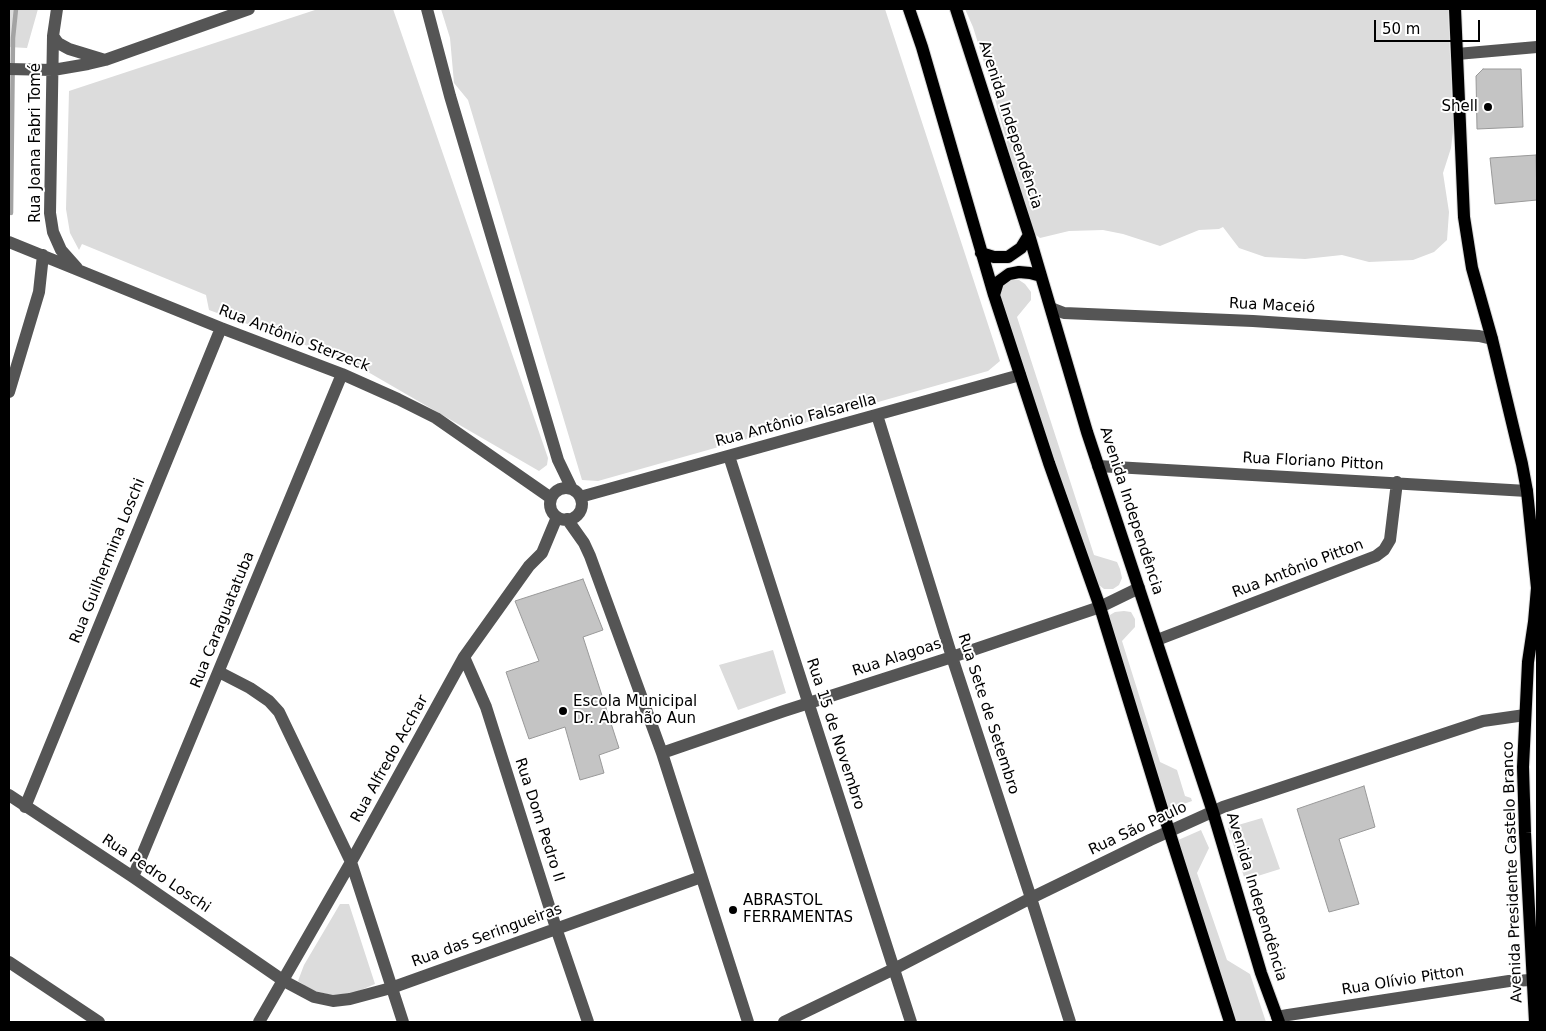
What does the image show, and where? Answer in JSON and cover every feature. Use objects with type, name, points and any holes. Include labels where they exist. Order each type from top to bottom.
[{"type":"main road","points":[[909,9],[922,47],[994,295],[1052,472],[1100,608],[1230,1022]]},
{"type":"main road","name":"Avenida Independência","points":[[956,9],[1029,235],[1087,432],[1213,812],[1261,973],[1278,1020]]},
{"type":"main road","name":"Avenida Presidente Castelo Branco","points":[[1454,9],[1464,217],[1472,268],[1492,339],[1520,455],[1537,588],[1528,662],[1523,767],[1535,1022]]},
{"type":"main road","points":[[981,253],[994,258],[1008,257],[1021,248],[1029,235]]},
{"type":"main road","points":[[994,295],[998,282],[1009,274],[1018,272],[1041,276]]},
{"type":"street","name":"Rua Joana Fabri Tomé","points":[[57,9],[53,36],[50,212],[53,232],[61,250],[78,270]]},
{"type":"street","points":[[9,69],[53,70],[105,60],[249,9]]},
{"type":"street","points":[[427,9],[450,96],[558,460],[578,498],[584,543],[662,753],[748,1022]]},
{"type":"street","points":[[53,36],[58,43],[69,49],[105,60]]},
{"type":"street","points":[[1457,54],[1537,47]]},
{"type":"street","name":"Rua Antônio Sterzeck","points":[[9,242],[221,328],[342,374],[398,399],[436,418],[553,496]]},
{"type":"street","points":[[9,392],[39,292],[43,255]]},
{"type":"street","name":"Rua Maceió","points":[[1051,308],[1064,313],[1252,321],[1479,336],[1492,339]]},
{"type":"street","name":"Rua Guilhermina Loschi","points":[[25,806],[221,328]]},
{"type":"street","name":"Rua Caraguatatuba","points":[[133,877],[342,374]]},
{"type":"street","name":"Rua Antônio Falsarella","points":[[578,498],[1020,375]]},
{"type":"street","name":"Rua Sete de Setembro","points":[[877,415],[952,657],[1032,898],[1070,1022]]},
{"type":"street","name":"Rua 15 de Novembro","points":[[729,456],[911,1022]]},
{"type":"street","points":[[558,460],[550,505],[552,510],[562,518],[584,543]]},
{"type":"street","name":"Rua Floriano Pitton","points":[[1098,466],[1526,491]]},
{"type":"street","name":"Rua Antônio Pitton","points":[[1157,640],[1376,556],[1384,550],[1390,540],[1397,482]]},
{"type":"street","points":[[553,496],[559,490],[565,488],[578,498]]},
{"type":"street","points":[[562,518],[573,518],[578,514],[578,498]]},
{"type":"street","name":"Rua Alfredo Acchar","points":[[259,1022],[351,862],[464,657],[529,566],[542,553],[562,518]]},
{"type":"street","name":"Rua Alagoas","points":[[662,753],[1100,608],[1139,588]]},
{"type":"street","name":"Rua Dom Pedro II","points":[[464,657],[486,707],[588,1022]]},
{"type":"street","points":[[219,672],[250,688],[269,701],[279,712],[351,862],[403,1022]]},
{"type":"street","name":"Rua São Paulo","points":[[784,1022],[894,970],[1032,898],[1169,831],[1213,812],[1483,721],[1525,714]]},
{"type":"street","name":"Rua Pedro Loschi","points":[[9,795],[133,877],[284,981]]},
{"type":"street","name":"Rua das Seringueiras","points":[[284,981],[314,997],[333,1001],[350,999],[392,988],[701,877]]},
{"type":"street","points":[[9,962],[98,1022]]},
{"type":"street","name":"Rua Olívio Pitton","points":[[1278,1020],[1288,1015],[1510,981],[1533,980]]},
{"type":"shaded area","points":[[9,9],[38,9],[27,48],[9,47]]},
{"type":"shaded area","points":[[318,9],[393,9],[548,458],[547,465],[539,471],[349,361],[209,310],[206,295],[82,244],[79,250],[70,233],[66,209],[69,91]]},
{"type":"shaded area","points":[[441,9],[885,9],[1000,361],[988,371],[598,481],[582,480],[468,100],[454,83],[450,38]]},
{"type":"shaded area","points":[[965,9],[1448,9],[1452,103],[1455,103],[1451,148],[1443,173],[1449,212],[1447,240],[1434,252],[1413,260],[1369,262],[1342,255],[1305,259],[1265,257],[1239,248],[1223,227],[1199,230],[1160,246],[1123,234],[1103,230],[1069,231],[1040,238],[1031,231],[992,88],[973,27]]},
{"type":"shaded area","points":[[1012,280],[1019,280],[1031,292],[1031,300],[1017,317],[1094,555],[1117,562],[1120,569],[1122,578],[1119,585],[1113,589],[1104,589],[1094,581],[1000,295],[1003,286]]},
{"type":"shaded area","points":[[1115,612],[1131,612],[1135,619],[1135,627],[1122,641],[1160,762],[1177,770],[1185,796],[1191,798],[1192,801],[1167,810],[1108,619]]},
{"type":"shaded area","points":[[773,650],[786,693],[738,710],[719,665]]},
{"type":"shaded area","points":[[1262,818],[1280,869],[1245,880],[1228,828]]},
{"type":"shaded area","points":[[1201,830],[1209,848],[1197,873],[1227,960],[1250,974],[1266,1022],[1236,1022],[1176,841]]},
{"type":"shaded area","points":[[340,904],[349,904],[375,984],[354,993],[331,995],[311,990],[298,981],[304,965]]},
{"type":"building","name":"Shell","points":[[1483,69],[1521,69],[1523,127],[1477,129],[1476,76]]},
{"type":"building","points":[[1536,155],[1537,200],[1495,204],[1490,158]]},
{"type":"building","points":[[583,579],[603,630],[583,637],[619,748],[599,755],[604,773],[580,780],[565,727],[529,739],[506,672],[539,661],[515,601]]},
{"type":"building","points":[[1364,786],[1375,827],[1339,839],[1359,904],[1329,912],[1297,809]]},
{"type":"waterway","points":[[11,213],[13,38],[16,9]]},
{"type":"place","name":"Shell","points":[[1488,107]]},
{"type":"place","name":"Escola Municipal Dr. Abrahão Aun","points":[[563,711]]},
{"type":"place","name":"ABRASTOL FERRAMENTAS","points":[[733,910]]}]
